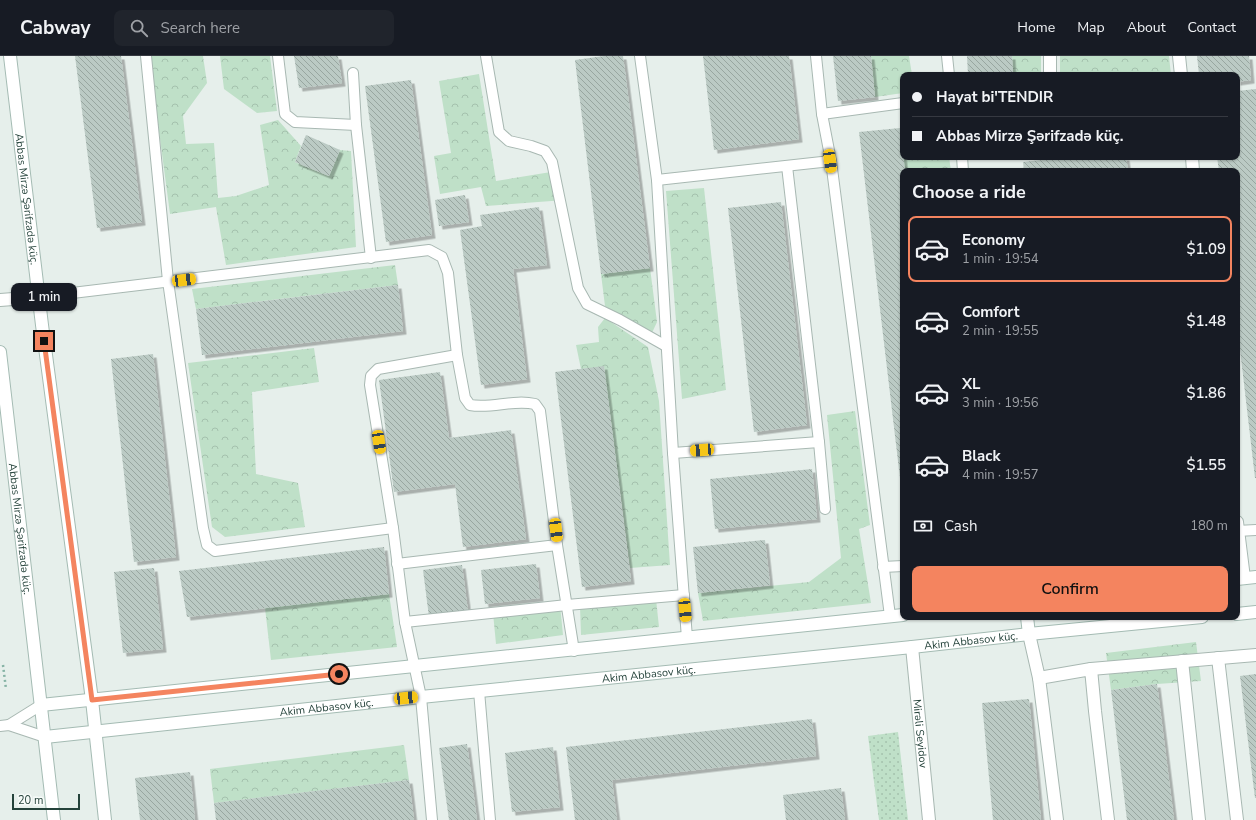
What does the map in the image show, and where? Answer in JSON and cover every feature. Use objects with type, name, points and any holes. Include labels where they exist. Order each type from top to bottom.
[{"type":"main road","name":"Abbas Mirzə Şərifzadə küç.","points":[[10,56],[39,297],[95,732]]},
{"type":"main road","points":[[1050,56],[1050,72]]},
{"type":"main road","points":[[1179,56],[1182,72]]},
{"type":"main road","points":[[0,300],[39,297]]},
{"type":"main road","name":"Abbas Mirzə Şərifzadə küç.","points":[[0,352],[45,737]]},
{"type":"main road","points":[[1240,545],[1246,578]]},
{"type":"main road","points":[[1240,614],[1256,612]]},
{"type":"main road","points":[[41,705],[574,651],[900,615]]},
{"type":"main road","points":[[1027,620],[1039,678],[1057,820]]},
{"type":"main road","name":"Akim Abbasov küç.","points":[[45,737],[1171,620]]},
{"type":"main road","name":"Mirəli Seyidov","points":[[912,648],[929,820]]},
{"type":"main road","points":[[1039,678],[1091,669],[1256,655]]},
{"type":"main road","points":[[1218,658],[1236,820]]},
{"type":"main road","points":[[1182,661],[1199,820]]},
{"type":"main road","points":[[1091,669],[1108,820]]},
{"type":"main road","points":[[95,732],[105,820]]},
{"type":"main road","points":[[45,737],[54,820]]},
{"type":"lane","points":[[146,56],[168,281],[203,528],[207,545],[215,551],[393,528]]},
{"type":"lane","points":[[278,56],[285,114],[295,122],[356,125]]},
{"type":"lane","points":[[486,56],[499,132],[509,141],[545,151],[552,162],[578,288],[587,304],[620,320],[666,346]]},
{"type":"lane","points":[[640,56],[657,180],[673,453],[687,638]]},
{"type":"lane","points":[[816,56],[822,114],[830,161],[890,616]]},
{"type":"lane","points":[[947,56],[949,72]]},
{"type":"lane","points":[[353,72],[356,125],[371,258]]},
{"type":"lane","points":[[822,114],[900,103]]},
{"type":"lane","points":[[657,180],[830,161]]},
{"type":"lane","points":[[787,166],[819,442],[825,509]]},
{"type":"lane","points":[[39,297],[429,250],[442,257],[448,273],[457,355],[465,398],[470,405],[479,407],[524,401],[535,404],[540,412],[574,651]]},
{"type":"lane","points":[[432,820],[421,697],[405,622],[393,528],[370,385],[372,376],[378,370],[457,355]]},
{"type":"lane","points":[[673,453],[819,442]]},
{"type":"lane","points":[[1240,528],[1256,530]]},
{"type":"lane","points":[[397,564],[558,545]]},
{"type":"lane","points":[[884,567],[900,566]]},
{"type":"lane","points":[[405,622],[567,605],[684,595]]},
{"type":"lane","points":[[478,691],[490,820]]},
{"type":"lane","points":[[5,726],[41,705]]},
{"type":"lane","points":[[5,726],[45,737]]},
{"type":"path","points":[[3,665],[6,690]]},
{"type":"green space","points":[[149,56],[203,56],[207,83],[183,116],[186,144],[214,143],[218,198],[236,196],[269,185],[260,125],[278,120],[301,146],[295,162],[329,176],[340,150],[351,151],[356,247],[226,265],[216,207],[170,214]]},
{"type":"green space","points":[[220,56],[270,56],[277,111],[257,113],[224,89]]},
{"type":"green space","points":[[871,56],[909,56],[912,72],[900,72],[900,93],[875,97]]},
{"type":"green space","points":[[1012,56],[1041,56],[1041,72],[1013,72]]},
{"type":"green space","points":[[1060,56],[1169,56],[1171,72],[1060,72]]},
{"type":"green space","points":[[479,74],[496,181],[557,171],[565,200],[486,206],[481,187],[440,194],[434,156],[451,153],[439,81]]},
{"type":"green space","points":[[903,160],[949,160],[951,168],[905,168]]},
{"type":"green space","points":[[704,188],[726,390],[682,399],[666,191]]},
{"type":"green space","points":[[395,265],[398,285],[196,309],[192,289]]},
{"type":"green space","points":[[650,268],[657,322],[651,335],[605,306],[601,274]]},
{"type":"green space","points":[[605,318],[648,347],[659,401],[670,565],[630,568],[604,367],[581,369],[576,345],[599,342],[598,327]]},
{"type":"green space","points":[[314,348],[319,382],[252,392],[256,474],[298,483],[305,527],[225,537],[212,527],[188,363]]},
{"type":"green space","points":[[855,411],[870,525],[859,529],[871,603],[703,621],[698,593],[809,582],[841,558],[827,415]]},
{"type":"green space","points":[[389,594],[397,647],[271,660],[265,608]]},
{"type":"green space","points":[[656,599],[659,627],[581,635],[580,606]]},
{"type":"green space","points":[[560,605],[563,635],[496,644],[493,613]]},
{"type":"green space","points":[[1196,642],[1201,681],[1157,684],[1111,690],[1106,653]]},
{"type":"green space","points":[[898,732],[908,820],[879,820],[868,736]]},
{"type":"green space","points":[[404,745],[409,780],[214,803],[210,769]]},
{"type":"building","points":[[75,56],[121,56],[142,222],[97,228]]},
{"type":"building","points":[[294,56],[338,56],[342,83],[299,88]]},
{"type":"building","points":[[604,56],[623,56],[650,268],[601,274],[575,60]]},
{"type":"building","points":[[703,56],[789,56],[799,139],[714,150]]},
{"type":"building","points":[[833,56],[871,56],[875,97],[838,101]]},
{"type":"building","points":[[967,56],[1012,56],[1013,72],[968,72]]},
{"type":"building","points":[[1197,56],[1249,56],[1251,80],[1240,82],[1240,72],[1199,72]]},
{"type":"building","points":[[411,80],[432,235],[386,242],[365,86]]},
{"type":"building","points":[[1256,89],[1256,478],[1240,350],[1240,168],[1219,168],[1217,160],[1240,160],[1240,91]]},
{"type":"building","points":[[900,128],[900,160],[904,160],[905,168],[900,168],[900,478],[859,132]]},
{"type":"building","points":[[306,135],[340,150],[329,176],[295,162]]},
{"type":"building","points":[[1042,160],[1126,160],[1128,168],[1024,168],[1023,162]]},
{"type":"building","points":[[465,195],[469,222],[439,226],[435,200]]},
{"type":"building","points":[[781,202],[807,425],[754,432],[728,208]]},
{"type":"building","points":[[539,207],[547,265],[513,269],[527,379],[481,385],[460,230],[482,226],[480,215]]},
{"type":"building","points":[[398,285],[403,331],[202,355],[196,309]]},
{"type":"building","points":[[153,354],[176,557],[134,562],[111,359]]},
{"type":"building","points":[[604,366],[631,581],[582,587],[555,372]]},
{"type":"building","points":[[440,372],[449,438],[511,430],[526,539],[463,547],[455,484],[394,492],[379,380]]},
{"type":"building","points":[[812,469],[817,519],[715,529],[710,479]]},
{"type":"building","points":[[765,540],[770,585],[698,593],[693,547]]},
{"type":"building","points":[[384,547],[389,594],[187,617],[179,571]]},
{"type":"building","points":[[536,564],[540,598],[485,604],[481,570]]},
{"type":"building","points":[[462,565],[468,612],[429,617],[423,570]]},
{"type":"building","points":[[154,568],[163,649],[123,653],[114,572]]},
{"type":"building","points":[[1256,674],[1256,798],[1255,798],[1240,676]]},
{"type":"building","points":[[1157,684],[1174,820],[1127,820],[1111,690]]},
{"type":"building","points":[[1029,699],[1041,820],[993,820],[982,703]]},
{"type":"building","points":[[812,719],[816,756],[612,780],[617,820],[575,820],[566,747]]},
{"type":"building","points":[[467,744],[477,820],[449,820],[439,748]]},
{"type":"building","points":[[553,747],[560,807],[512,812],[505,753]]},
{"type":"building","points":[[190,772],[195,820],[140,820],[135,778]]},
{"type":"building","points":[[409,780],[414,820],[216,820],[214,803]]},
{"type":"building","points":[[841,788],[845,820],[786,820],[783,795]]},
{"type":"route","points":[[44,341],[92,700],[339,674]]}]
